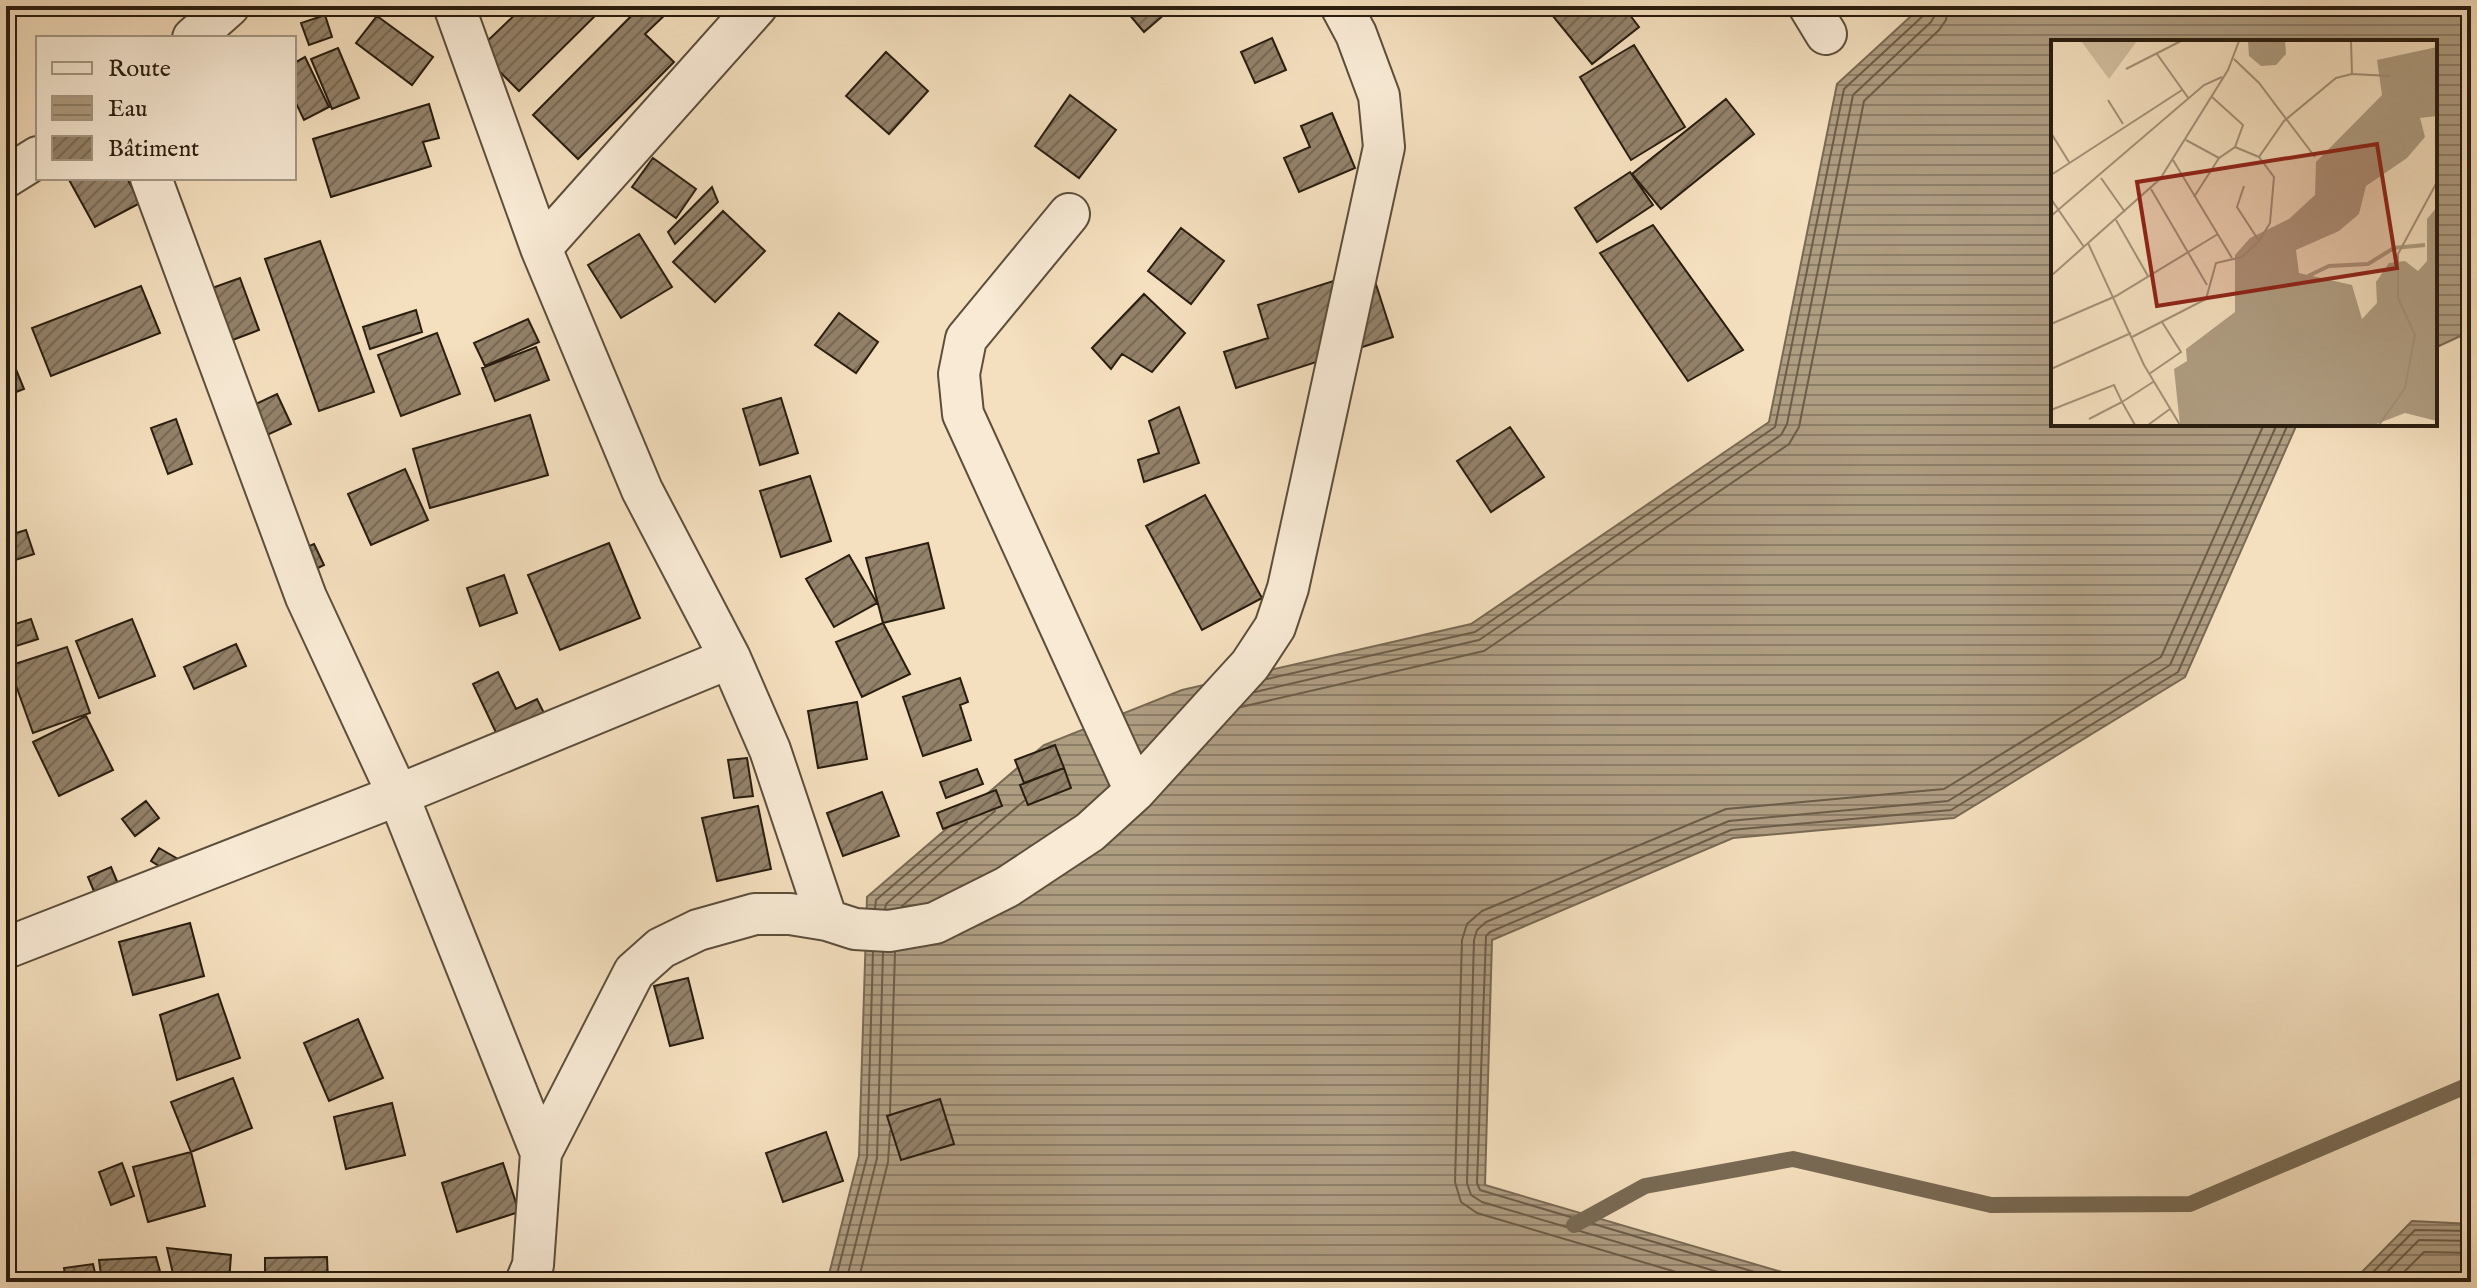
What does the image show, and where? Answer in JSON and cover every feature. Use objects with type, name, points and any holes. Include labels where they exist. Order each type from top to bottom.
[{"type":"street","points":[[195,36],[229,6]]},
{"type":"street","points":[[454,6],[541,248],[642,490],[730,658],[770,750],[827,920]]},
{"type":"street","points":[[541,248],[757,6]]},
{"type":"street","points":[[526,1282],[533,1265],[541,1153],[634,972],[661,948],[698,930],[755,914],[790,914],[827,920],[855,929],[889,931],[935,923],[1007,887],[1090,832],[1135,791],[1250,665],[1275,627],[1288,588],[1384,147],[1379,96],[1356,34],[1341,6]]},
{"type":"street","points":[[6,177],[36,158]]},
{"type":"street","points":[[152,180],[306,597],[398,795],[541,1153]]},
{"type":"street","points":[[1069,214],[966,339],[959,374],[963,414],[1135,791]]},
{"type":"street","points":[[6,948],[398,795],[730,658]]},
{"type":"water","points":[[1922,6],[2471,6],[2471,331],[2437,347],[2437,40],[2051,40],[2051,426],[2296,426],[2185,677],[1954,818],[1733,838],[1492,940],[1485,1185],[1816,1282],[827,1282],[859,1156],[867,897],[1044,745],[1182,690],[1471,624],[1769,422],[1837,84]]},
{"type":"water","points":[[2412,1221],[2471,1224],[2471,1282],[2352,1282]]},
{"type":"building","points":[[524,6],[605,6],[519,91],[478,50]]},
{"type":"building","points":[[641,6],[672,8],[645,34],[674,62],[578,159],[533,115]]},
{"type":"building","points":[[1122,6],[1158,6],[1165,14],[1144,32]]},
{"type":"building","points":[[1563,6],[1623,6],[1639,27],[1592,64],[1552,15]]},
{"type":"building","points":[[325,15],[332,37],[309,45],[301,23]]},
{"type":"building","points":[[377,16],[433,57],[412,85],[356,43]]},
{"type":"building","points":[[1272,38],[1286,70],[1255,83],[1241,52]]},
{"type":"building","points":[[1634,45],[1685,127],[1631,160],[1580,77]]},
{"type":"building","points":[[338,48],[359,98],[332,109],[311,59]]},
{"type":"building","points":[[886,52],[928,91],[889,134],[846,96]]},
{"type":"building","points":[[305,57],[329,107],[304,120],[296,103],[296,62]]},
{"type":"building","points":[[1070,95],[1116,130],[1079,178],[1035,146]]},
{"type":"building","points":[[1726,99],[1754,134],[1661,209],[1632,174]]},
{"type":"building","points":[[429,104],[439,138],[423,142],[431,166],[331,197],[313,139]]},
{"type":"building","points":[[1332,113],[1355,168],[1299,192],[1284,158],[1310,147],[1301,126]]},
{"type":"building","points":[[653,158],[696,189],[676,218],[632,187]]},
{"type":"building","points":[[1630,172],[1653,205],[1597,242],[1575,208]]},
{"type":"building","points":[[69,180],[128,180],[140,203],[95,227]]},
{"type":"building","points":[[712,187],[718,202],[675,244],[668,232]]},
{"type":"building","points":[[723,211],[765,251],[715,302],[673,262]]},
{"type":"building","points":[[1653,225],[1743,350],[1688,381],[1600,253]]},
{"type":"building","points":[[1181,228],[1224,261],[1191,304],[1148,271]]},
{"type":"building","points":[[639,234],[672,287],[621,318],[588,265]]},
{"type":"building","points":[[320,241],[374,392],[319,411],[265,259]]},
{"type":"building","points":[[1371,269],[1393,337],[1236,388],[1224,352],[1268,338],[1258,305]]},
{"type":"building","points":[[240,278],[259,330],[201,352],[181,299]]},
{"type":"building","points":[[141,286],[160,333],[51,376],[32,328]]},
{"type":"building","points":[[1144,294],[1185,333],[1152,372],[1122,354],[1111,369],[1092,348]]},
{"type":"building","points":[[416,310],[422,332],[370,349],[363,327]]},
{"type":"building","points":[[839,313],[878,342],[856,373],[815,345]]},
{"type":"building","points":[[528,319],[539,342],[485,366],[474,343]]},
{"type":"building","points":[[437,333],[460,394],[401,416],[378,355]]},
{"type":"building","points":[[6,345],[24,389],[6,396]]},
{"type":"building","points":[[536,347],[549,380],[495,401],[482,368]]},
{"type":"building","points":[[277,394],[291,424],[232,451],[228,417]]},
{"type":"building","points":[[781,398],[798,453],[760,465],[743,409]]},
{"type":"building","points":[[1179,407],[1199,463],[1144,482],[1138,460],[1159,453],[1149,421]]},
{"type":"building","points":[[530,415],[548,475],[430,508],[413,449]]},
{"type":"building","points":[[176,419],[192,464],[168,474],[151,428]]},
{"type":"building","points":[[1510,427],[1544,477],[1491,512],[1457,461]]},
{"type":"building","points":[[405,469],[428,520],[371,545],[348,494]]},
{"type":"building","points":[[810,476],[831,541],[781,557],[760,491]]},
{"type":"building","points":[[1205,495],[1262,598],[1202,630],[1146,526]]},
{"type":"building","points":[[26,530],[34,554],[6,563],[6,536]]},
{"type":"building","points":[[609,543],[640,618],[560,650],[528,575]]},
{"type":"building","points":[[928,543],[944,608],[883,623],[866,558]]},
{"type":"building","points":[[314,544],[324,565],[308,573],[297,551]]},
{"type":"building","points":[[849,555],[877,603],[834,627],[806,579]]},
{"type":"building","points":[[504,575],[517,613],[480,626],[467,588]]},
{"type":"building","points":[[31,619],[38,639],[16,646],[9,626]]},
{"type":"building","points":[[132,619],[155,676],[99,698],[76,641]]},
{"type":"building","points":[[883,623],[910,674],[862,697],[836,642]]},
{"type":"building","points":[[236,644],[246,666],[194,689],[184,667]]},
{"type":"building","points":[[67,647],[90,713],[33,733],[9,666]]},
{"type":"building","points":[[498,672],[516,709],[537,699],[547,719],[500,741],[473,684]]},
{"type":"building","points":[[960,678],[968,702],[960,705],[971,740],[923,756],[903,697]]},
{"type":"building","points":[[857,702],[867,759],[818,768],[808,711]]},
{"type":"building","points":[[86,716],[113,770],[59,796],[33,742]]},
{"type":"building","points":[[1055,745],[1064,768],[1024,783],[1015,760]]},
{"type":"building","points":[[747,758],[753,796],[734,798],[728,760]]},
{"type":"building","points":[[1064,768],[1071,788],[1028,805],[1020,785]]},
{"type":"building","points":[[977,769],[983,784],[946,798],[940,782]]},
{"type":"building","points":[[996,790],[1002,806],[943,829],[937,813]]},
{"type":"building","points":[[882,792],[899,836],[843,856],[827,813]]},
{"type":"building","points":[[146,801],[159,818],[135,836],[122,819]]},
{"type":"building","points":[[758,806],[771,869],[717,881],[702,818]]},
{"type":"building","points":[[159,848],[178,859],[170,873],[151,861]]},
{"type":"building","points":[[111,867],[121,891],[98,901],[88,877]]},
{"type":"building","points":[[190,923],[204,976],[133,995],[119,942]]},
{"type":"building","points":[[688,978],[703,1038],[670,1046],[654,986]]},
{"type":"building","points":[[218,994],[240,1058],[177,1080],[160,1015]]},
{"type":"building","points":[[358,1019],[383,1078],[329,1101],[304,1043]]},
{"type":"building","points":[[233,1078],[252,1128],[191,1152],[171,1102]]},
{"type":"building","points":[[940,1099],[954,1144],[901,1160],[887,1116]]},
{"type":"building","points":[[392,1103],[405,1155],[346,1169],[334,1117]]},
{"type":"building","points":[[826,1132],[843,1181],[783,1202],[766,1153]]},
{"type":"building","points":[[191,1152],[205,1206],[148,1222],[133,1167]]},
{"type":"building","points":[[122,1163],[134,1196],[111,1205],[99,1172]]},
{"type":"building","points":[[503,1163],[519,1212],[457,1232],[442,1183]]},
{"type":"building","points":[[167,1248],[231,1255],[229,1282],[175,1282]]},
{"type":"building","points":[[156,1257],[163,1282],[102,1282],[99,1260]]},
{"type":"building","points":[[327,1257],[328,1282],[265,1282],[265,1258]]},
{"type":"building","points":[[93,1264],[97,1282],[66,1282],[64,1268]]},
{"type":"waterway","points":[[1574,1225],[1645,1186],[1793,1159],[1991,1205],[2190,1204],[2471,1084]]}]
